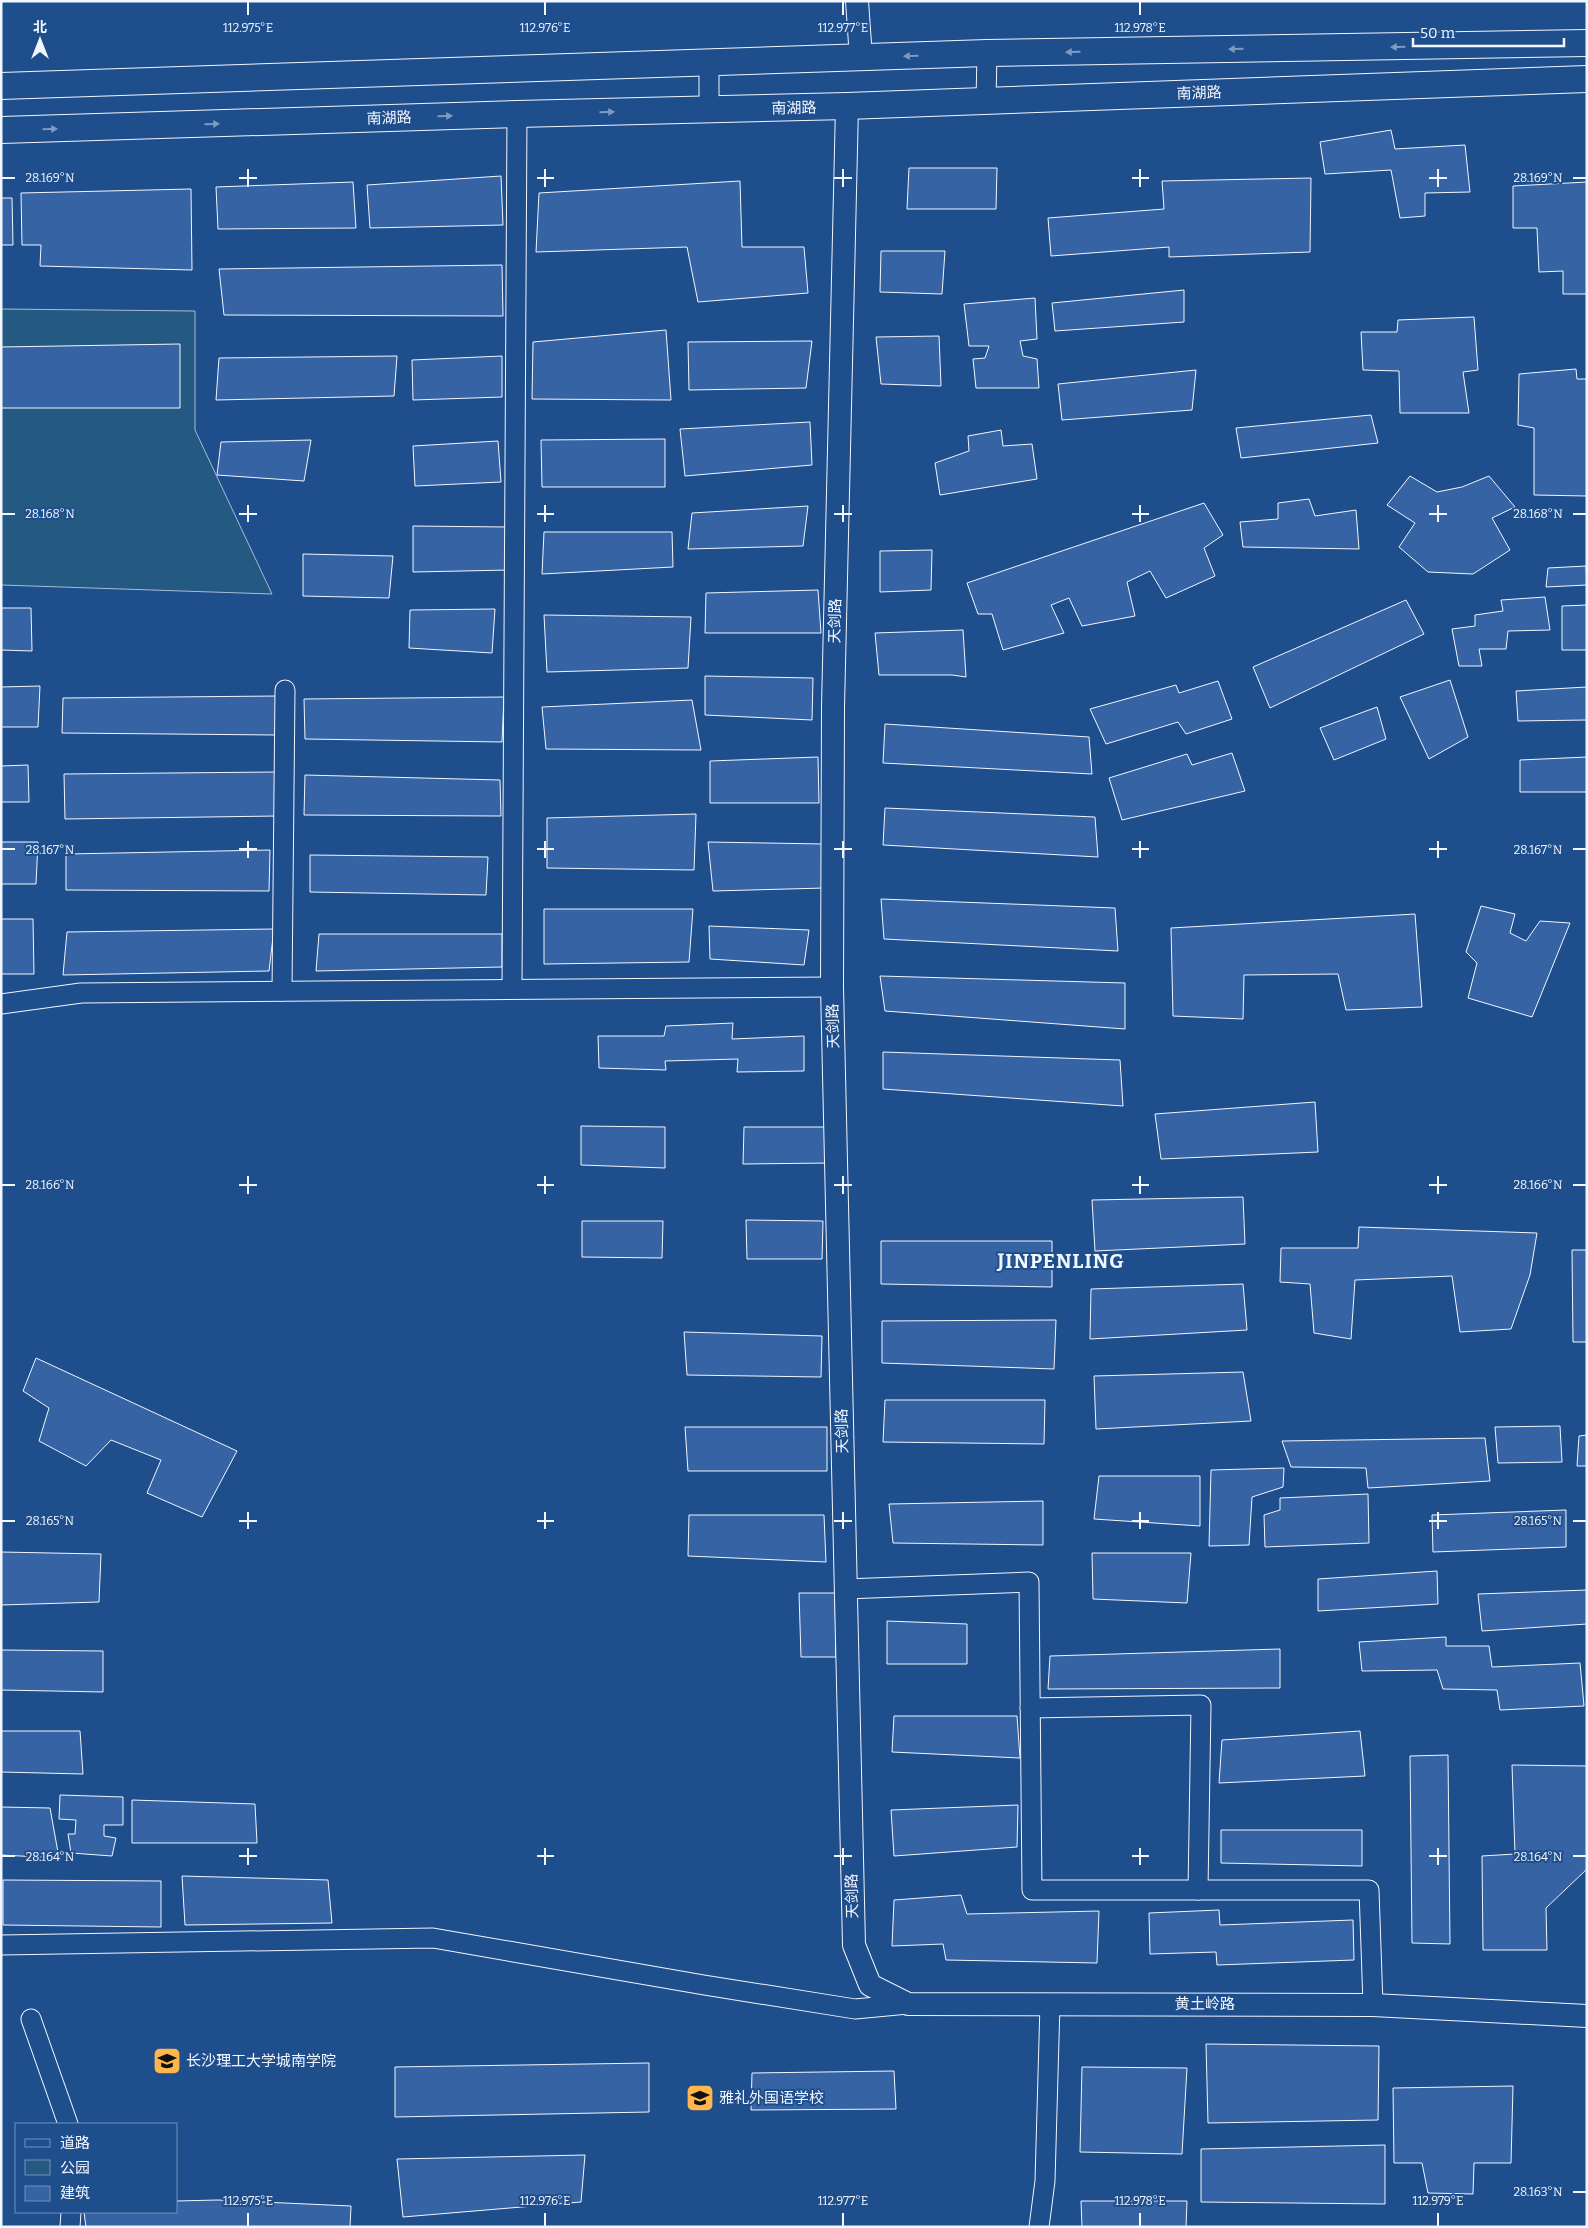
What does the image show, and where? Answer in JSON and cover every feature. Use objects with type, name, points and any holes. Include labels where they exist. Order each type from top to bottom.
[{"type":"main road","points":[[1,86],[987,53],[1587,44]]},
{"type":"main road","name":"南湖路","points":[[1,130],[847,106],[1587,79]]},
{"type":"street","points":[[857,1],[861,58]]},
{"type":"street","points":[[986,101],[987,53]]},
{"type":"street","points":[[709,63],[709,110]]},
{"type":"street","name":"天剑路","points":[[847,106],[833,707],[832,987],[854,1945]]},
{"type":"street","points":[[512,989],[517,114]]},
{"type":"street","points":[[282,991],[285,690]]},
{"type":"street","points":[[1,1004],[81,993],[832,987]]},
{"type":"street","points":[[845,1589],[1029,1582],[1032,1890],[1369,1890],[1373,2005]]},
{"type":"street","points":[[1030,1708],[1201,1704],[1198,1890]]},
{"type":"street","points":[[1,1945],[433,1938],[855,2009],[908,2004]]},
{"type":"street","name":"黄土岭路","points":[[854,1945],[870,1985],[908,2004],[1373,2005],[1587,2016]]},
{"type":"street","points":[[1039,2227],[1045,2180],[1050,2004]]},
{"type":"street","points":[[31,2019],[68,2123]]},
{"type":"street","points":[[70,2227],[71,2213]]},
{"type":"green space","points":[[1,309],[195,311],[195,430],[272,594],[1,585]]},
{"type":"building","points":[[1391,130],[1395,149],[1465,145],[1470,192],[1425,193],[1425,216],[1400,218],[1391,170],[1325,174],[1320,142]]},
{"type":"building","points":[[909,168],[997,168],[996,209],[907,209]]},
{"type":"building","points":[[501,176],[503,225],[370,228],[367,185]]},
{"type":"building","points":[[1311,178],[1310,252],[1169,257],[1169,247],[1051,256],[1048,218],[1164,209],[1162,181]]},
{"type":"building","points":[[740,181],[742,247],[804,247],[808,293],[698,302],[687,247],[536,252],[539,193]]},
{"type":"building","points":[[353,182],[356,228],[218,229],[216,187]]},
{"type":"building","points":[[1587,182],[1587,294],[1563,294],[1563,271],[1539,272],[1537,228],[1513,228],[1513,186]]},
{"type":"building","points":[[191,189],[192,270],[40,266],[41,245],[22,245],[21,193]]},
{"type":"building","points":[[1,198],[12,198],[13,245],[1,245]]},
{"type":"building","points":[[881,251],[945,251],[942,294],[880,292]]},
{"type":"building","points":[[502,265],[503,316],[224,315],[219,269]]},
{"type":"building","points":[[1184,290],[1184,322],[1055,331],[1052,303]]},
{"type":"building","points":[[1035,298],[1037,339],[1020,341],[1023,356],[1037,359],[1039,388],[976,388],[973,359],[985,358],[989,346],[969,346],[964,304]]},
{"type":"building","points":[[1474,317],[1478,370],[1463,372],[1469,413],[1400,413],[1399,371],[1363,370],[1361,332],[1397,332],[1398,320]]},
{"type":"building","points":[[666,330],[671,400],[532,399],[533,342]]},
{"type":"building","points":[[939,336],[941,386],[881,384],[876,337]]},
{"type":"building","points":[[812,341],[806,388],[689,390],[688,342]]},
{"type":"building","points":[[180,344],[180,408],[1,408],[1,347]]},
{"type":"building","points":[[397,356],[394,396],[216,400],[219,358]]},
{"type":"building","points":[[502,356],[502,397],[413,400],[412,360]]},
{"type":"building","points":[[1576,369],[1577,379],[1587,379],[1587,496],[1534,495],[1534,428],[1518,425],[1519,374]]},
{"type":"building","points":[[1196,370],[1192,410],[1062,420],[1058,384]]},
{"type":"building","points":[[1371,415],[1378,443],[1241,458],[1236,428]]},
{"type":"building","points":[[810,422],[812,465],[685,476],[680,429]]},
{"type":"building","points":[[1001,430],[1003,446],[1032,444],[1037,479],[940,495],[935,463],[969,451],[968,436]]},
{"type":"building","points":[[665,439],[665,487],[542,487],[541,440]]},
{"type":"building","points":[[311,440],[304,481],[217,475],[221,442]]},
{"type":"building","points":[[498,441],[501,482],[415,486],[413,446]]},
{"type":"building","points":[[1410,476],[1437,492],[1462,487],[1489,476],[1515,507],[1492,518],[1510,550],[1473,574],[1428,572],[1399,547],[1415,523],[1387,505]]},
{"type":"building","points":[[1309,499],[1315,516],[1356,510],[1359,549],[1243,547],[1240,522],[1278,519],[1278,503]]},
{"type":"building","points":[[1204,503],[1223,535],[1204,548],[1215,576],[1166,598],[1150,571],[1127,582],[1135,616],[1082,626],[1069,598],[1051,605],[1064,633],[1003,650],[992,614],[978,614],[967,583]]},
{"type":"building","points":[[808,506],[803,546],[688,549],[692,513]]},
{"type":"building","points":[[413,526],[507,527],[510,570],[413,572]]},
{"type":"building","points":[[544,532],[672,532],[673,567],[542,574]]},
{"type":"building","points":[[932,550],[931,590],[880,592],[880,551]]},
{"type":"building","points":[[303,554],[393,556],[389,598],[303,596]]},
{"type":"building","points":[[1586,566],[1587,585],[1546,587],[1548,568]]},
{"type":"building","points":[[818,590],[821,633],[705,633],[706,593]]},
{"type":"building","points":[[1545,597],[1550,630],[1508,631],[1506,649],[1479,649],[1482,666],[1459,666],[1452,629],[1475,626],[1475,615],[1503,611],[1501,600]]},
{"type":"building","points":[[1406,600],[1424,634],[1270,708],[1253,667]]},
{"type":"building","points":[[1587,605],[1587,650],[1562,650],[1562,606]]},
{"type":"building","points":[[1,608],[31,608],[32,651],[1,650]]},
{"type":"building","points":[[495,609],[492,653],[409,648],[410,610]]},
{"type":"building","points":[[544,615],[691,617],[688,668],[547,672]]},
{"type":"building","points":[[963,630],[966,677],[952,675],[879,675],[875,633]]},
{"type":"building","points":[[705,676],[813,678],[812,720],[705,715]]},
{"type":"building","points":[[1450,680],[1468,737],[1429,759],[1400,697]]},
{"type":"building","points":[[1218,681],[1232,719],[1186,734],[1178,722],[1106,744],[1090,709],[1176,685],[1179,693]]},
{"type":"building","points":[[40,686],[38,727],[1,727],[1,687]]},
{"type":"building","points":[[1587,687],[1587,720],[1518,721],[1516,691]]},
{"type":"building","points":[[278,696],[276,735],[62,733],[63,698]]},
{"type":"building","points":[[504,697],[502,742],[305,739],[304,699]]},
{"type":"building","points":[[692,700],[701,750],[546,749],[542,707]]},
{"type":"building","points":[[1377,707],[1386,739],[1334,760],[1320,728]]},
{"type":"building","points":[[885,724],[1089,737],[1092,774],[883,763]]},
{"type":"building","points":[[1232,753],[1245,791],[1122,820],[1109,778],[1187,754],[1192,765]]},
{"type":"building","points":[[818,757],[819,803],[710,803],[710,761]]},
{"type":"building","points":[[1587,757],[1587,792],[1520,792],[1520,760]]},
{"type":"building","points":[[28,765],[29,802],[1,802],[1,766]]},
{"type":"building","points":[[276,772],[278,816],[65,819],[64,774]]},
{"type":"building","points":[[305,775],[500,780],[501,816],[304,815]]},
{"type":"building","points":[[885,808],[1095,817],[1098,857],[883,845]]},
{"type":"building","points":[[696,814],[694,870],[547,868],[547,818]]},
{"type":"building","points":[[1,842],[38,842],[36,884],[1,884]]},
{"type":"building","points":[[708,842],[824,844],[825,888],[713,891]]},
{"type":"building","points":[[270,850],[269,891],[66,890],[66,854]]},
{"type":"building","points":[[310,855],[488,857],[486,895],[310,892]]},
{"type":"building","points":[[881,899],[1115,908],[1118,951],[884,939]]},
{"type":"building","points":[[1481,906],[1515,914],[1510,933],[1526,941],[1540,921],[1570,923],[1532,1017],[1468,998],[1477,963],[1466,952]]},
{"type":"building","points":[[544,909],[693,909],[689,962],[544,964]]},
{"type":"building","points":[[1415,914],[1422,1007],[1346,1010],[1338,974],[1244,975],[1243,1019],[1173,1016],[1171,928]]},
{"type":"building","points":[[1,919],[33,919],[34,974],[1,974]]},
{"type":"building","points":[[709,926],[809,930],[804,965],[710,959]]},
{"type":"building","points":[[274,929],[269,971],[63,975],[67,932]]},
{"type":"building","points":[[319,934],[502,934],[502,967],[316,971]]},
{"type":"building","points":[[880,976],[1125,983],[1125,1029],[885,1011]]},
{"type":"building","points":[[733,1023],[732,1039],[804,1036],[804,1071],[737,1072],[738,1059],[665,1061],[666,1070],[599,1068],[598,1036],[664,1036],[666,1026]]},
{"type":"building","points":[[883,1052],[1120,1060],[1123,1106],[883,1089]]},
{"type":"building","points":[[1315,1102],[1318,1152],[1161,1159],[1155,1114]]},
{"type":"building","points":[[581,1126],[665,1127],[665,1168],[581,1165]]},
{"type":"building","points":[[744,1127],[826,1127],[830,1163],[743,1164]]},
{"type":"building","points":[[1243,1197],[1245,1244],[1095,1251],[1092,1200]]},
{"type":"building","points":[[746,1220],[823,1221],[822,1259],[747,1259]]},
{"type":"building","points":[[582,1221],[663,1221],[662,1258],[582,1257]]},
{"type":"building","points":[[1359,1227],[1537,1233],[1530,1275],[1511,1329],[1460,1332],[1452,1276],[1355,1280],[1351,1339],[1314,1333],[1310,1284],[1280,1282],[1281,1248],[1358,1248]]},
{"type":"building","points":[[881,1241],[1052,1241],[1052,1287],[881,1284]]},
{"type":"building","points":[[1572,1250],[1587,1250],[1587,1342],[1573,1342]]},
{"type":"building","points":[[1243,1284],[1247,1330],[1090,1339],[1091,1289]]},
{"type":"building","points":[[1056,1320],[1054,1369],[882,1363],[882,1321]]},
{"type":"building","points":[[684,1332],[822,1336],[821,1377],[687,1375]]},
{"type":"building","points":[[36,1358],[237,1451],[202,1517],[147,1493],[161,1460],[111,1440],[86,1466],[39,1441],[49,1408],[23,1391]]},
{"type":"building","points":[[1243,1372],[1251,1421],[1096,1429],[1094,1376]]},
{"type":"building","points":[[885,1400],[1045,1400],[1044,1444],[883,1442]]},
{"type":"building","points":[[1560,1426],[1562,1462],[1498,1463],[1495,1427]]},
{"type":"building","points":[[685,1427],[827,1427],[827,1471],[688,1471]]},
{"type":"building","points":[[1587,1435],[1587,1466],[1577,1466],[1579,1436]]},
{"type":"building","points":[[1485,1438],[1490,1481],[1368,1488],[1366,1468],[1291,1467],[1282,1441]]},
{"type":"building","points":[[1284,1468],[1283,1487],[1252,1497],[1249,1545],[1209,1546],[1211,1470]]},
{"type":"building","points":[[1099,1476],[1200,1476],[1200,1526],[1094,1519]]},
{"type":"building","points":[[1368,1494],[1369,1543],[1265,1547],[1264,1515],[1280,1510],[1280,1498]]},
{"type":"building","points":[[1043,1501],[1043,1545],[893,1543],[889,1504]]},
{"type":"building","points":[[1566,1510],[1566,1547],[1433,1552],[1432,1515]]},
{"type":"building","points":[[689,1515],[824,1515],[826,1562],[688,1556]]},
{"type":"building","points":[[1,1552],[101,1554],[99,1602],[1,1605]]},
{"type":"building","points":[[1092,1553],[1191,1553],[1187,1603],[1093,1599]]},
{"type":"building","points":[[1437,1571],[1438,1604],[1318,1611],[1318,1579]]},
{"type":"building","points":[[1587,1590],[1587,1624],[1482,1631],[1478,1594]]},
{"type":"building","points":[[799,1593],[835,1593],[836,1657],[801,1657]]},
{"type":"building","points":[[887,1621],[967,1624],[967,1664],[887,1664]]},
{"type":"building","points":[[1446,1637],[1446,1646],[1489,1646],[1492,1667],[1580,1663],[1584,1706],[1500,1710],[1497,1690],[1443,1689],[1437,1670],[1362,1671],[1359,1642]]},
{"type":"building","points":[[1280,1649],[1280,1688],[1048,1689],[1050,1656]]},
{"type":"building","points":[[1,1650],[103,1651],[103,1692],[1,1690]]},
{"type":"building","points":[[894,1716],[1017,1716],[1020,1758],[892,1752]]},
{"type":"building","points":[[1,1731],[80,1731],[83,1774],[1,1772]]},
{"type":"building","points":[[1360,1731],[1365,1776],[1219,1783],[1222,1740]]},
{"type":"building","points":[[1448,1755],[1450,1944],[1412,1943],[1410,1756]]},
{"type":"building","points":[[1512,1765],[1587,1766],[1587,1869],[1546,1908],[1547,1950],[1483,1950],[1482,1856],[1515,1854]]},
{"type":"building","points":[[60,1795],[123,1797],[123,1825],[104,1825],[104,1836],[116,1838],[112,1856],[71,1853],[68,1834],[75,1834],[76,1820],[59,1819]]},
{"type":"building","points":[[132,1800],[255,1804],[257,1843],[132,1843]]},
{"type":"building","points":[[1018,1805],[1017,1847],[894,1856],[891,1810]]},
{"type":"building","points":[[1,1807],[50,1808],[59,1858],[1,1855]]},
{"type":"building","points":[[1221,1830],[1362,1830],[1362,1866],[1221,1863]]},
{"type":"building","points":[[182,1876],[328,1880],[332,1923],[185,1925]]},
{"type":"building","points":[[3,1880],[161,1881],[161,1927],[3,1925]]},
{"type":"building","points":[[961,1895],[967,1914],[1099,1911],[1097,1963],[946,1960],[943,1944],[892,1946],[894,1900]]},
{"type":"building","points":[[1219,1910],[1220,1925],[1353,1920],[1354,1960],[1217,1965],[1216,1952],[1150,1954],[1149,1913]]},
{"type":"building","points":[[1206,2044],[1379,2046],[1378,2120],[1208,2123]]},
{"type":"building","points":[[649,2063],[649,2112],[395,2117],[395,2067]]},
{"type":"building","points":[[1082,2067],[1187,2068],[1182,2154],[1080,2152]]},
{"type":"building","points":[[894,2071],[896,2109],[751,2110],[752,2073]]},
{"type":"building","points":[[1513,2086],[1511,2163],[1474,2163],[1473,2194],[1428,2193],[1422,2163],[1394,2163],[1393,2088]]},
{"type":"building","points":[[1385,2145],[1385,2204],[1201,2202],[1201,2149]]},
{"type":"building","points":[[585,2155],[581,2202],[403,2217],[397,2159]]},
{"type":"building","points":[[218,2200],[351,2206],[350,2227],[86,2227],[84,2213],[178,2213],[178,2201]]},
{"type":"building","points":[[1081,2201],[1187,2201],[1186,2227],[1082,2227]]},
{"type":"place","name":"长沙理工大学城南学院","points":[[167,2061]]},
{"type":"place","name":"雅礼外国语学校","points":[[700,2098]]},
{"type":"district","name":"JINPENLING","points":[[1061,1261]]}]
